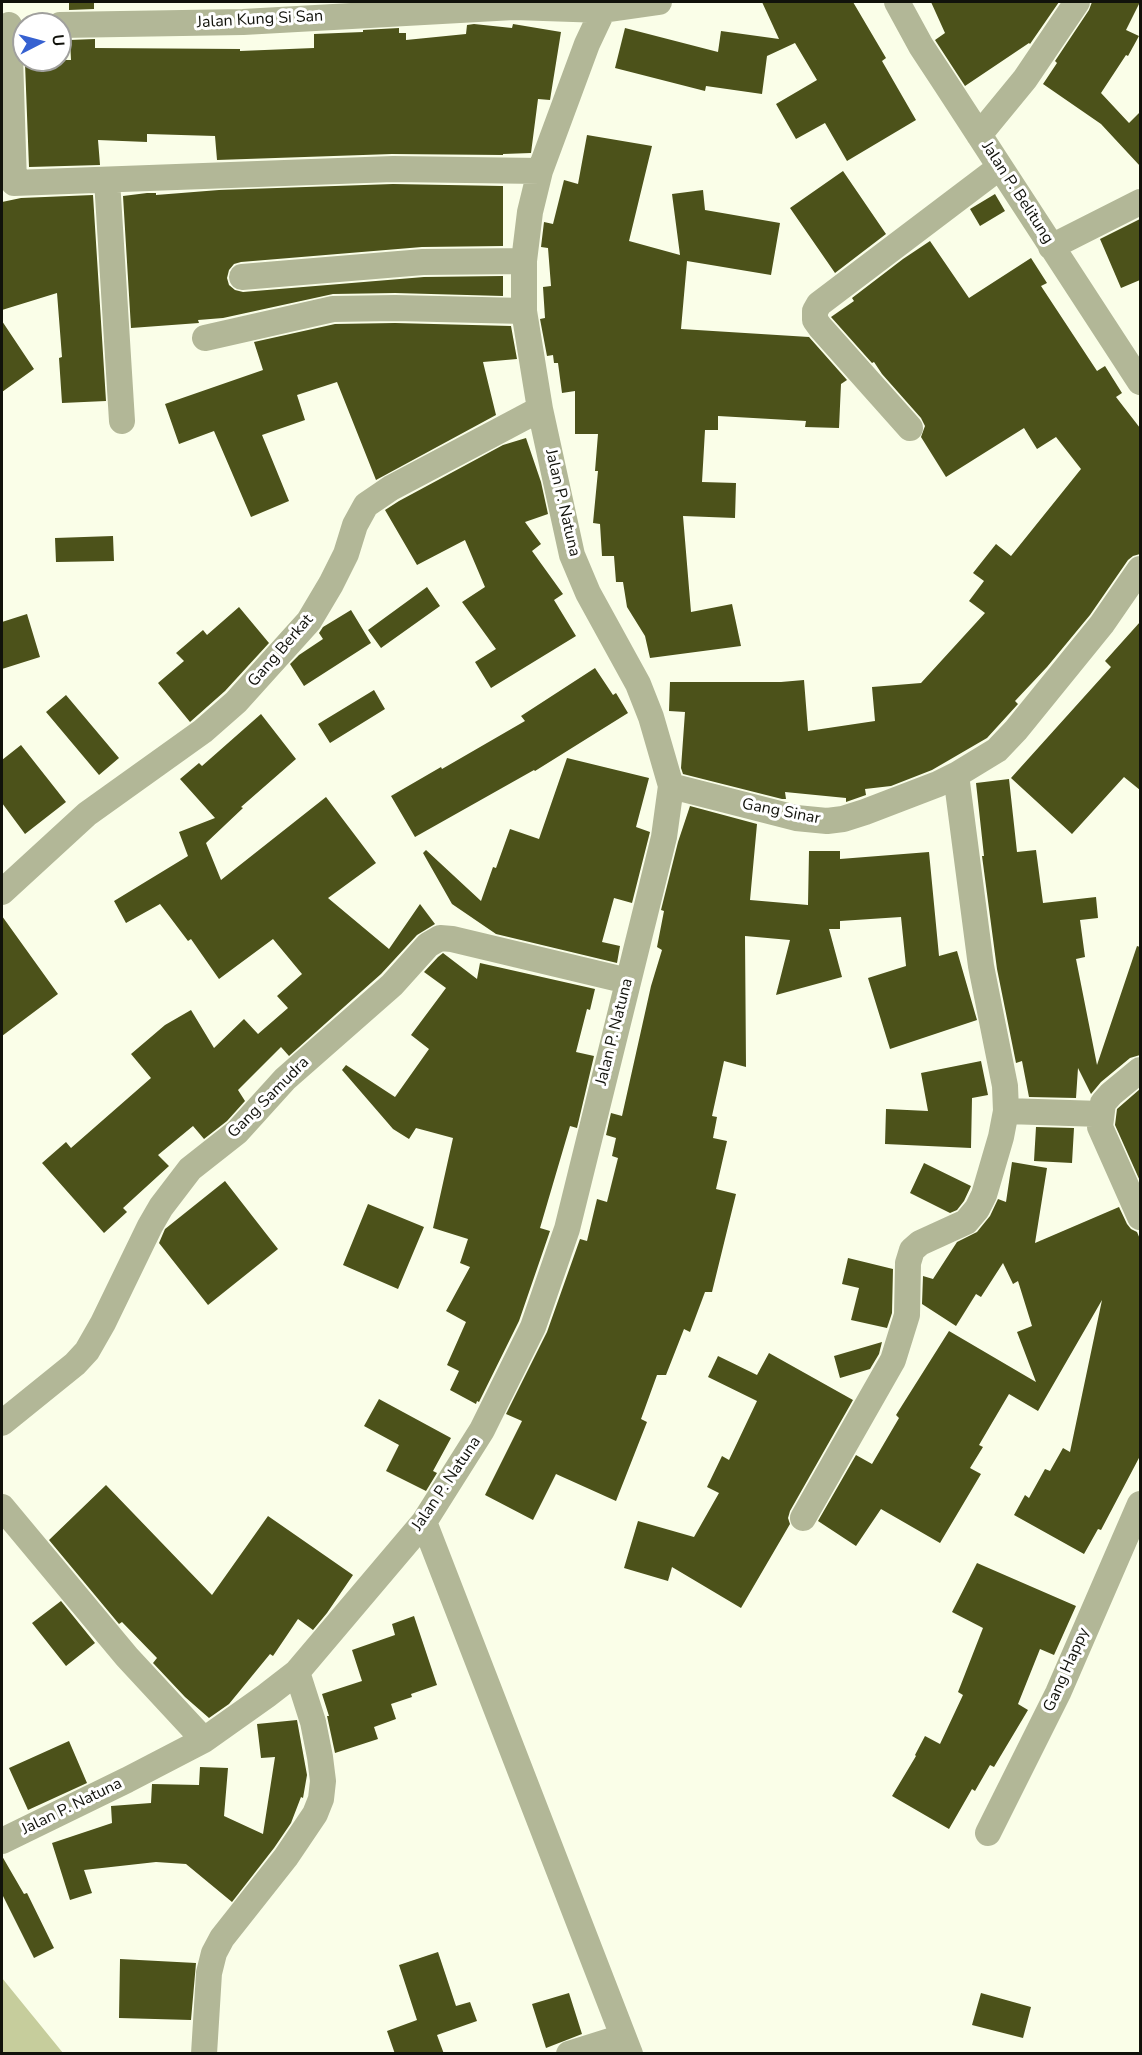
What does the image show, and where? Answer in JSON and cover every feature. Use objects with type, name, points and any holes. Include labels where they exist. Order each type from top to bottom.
[{"type":"street","name":"Jalan Kung Si San","points":[[72,23],[136,13],[243,22],[513,4],[603,10],[659,2]]},
{"type":"street","name":"Jalan P. Belitung","points":[[897,2],[921,46],[981,132],[1000,167],[1140,382]]},
{"type":"street","points":[[981,132],[1025,79],[1077,2]]},
{"type":"street","name":"Jalan P. Natuna","points":[[2,1841],[204,1740],[297,1672],[424,1522],[482,1430],[533,1328],[567,1229],[664,837],[671,786],[651,717],[638,684],[588,593],[572,555],[540,409],[524,311],[524,261],[530,212],[540,171],[587,44],[603,10]]},
{"type":"street","points":[[11,25],[14,183],[382,169],[540,171]]},
{"type":"street","points":[[910,428],[820,327],[815,320],[815,311],[819,304],[1000,167]]},
{"type":"street","points":[[106,180],[122,421]]},
{"type":"street","points":[[1051,247],[1140,202]]},
{"type":"street","points":[[242,277],[423,262],[524,261]]},
{"type":"street","points":[[205,338],[333,309],[352,307],[524,311]]},
{"type":"street","name":"Gang Berkat","points":[[2,892],[87,814],[203,731],[236,702],[309,621],[346,554],[355,525],[366,505],[391,488],[540,409]]},
{"type":"street","name":"Gang Sinar","points":[[671,786],[796,818],[828,821],[866,812],[938,784],[997,750],[1016,730],[1102,624],[1140,569]]},
{"type":"street","points":[[802,1518],[893,1360],[907,1315],[908,1263],[912,1250],[920,1243],[966,1222],[977,1209],[990,1176],[1001,1137],[1006,1111],[1005,1086],[981,966],[956,775]]},
{"type":"street","name":"Gang Samudra","points":[[2,1423],[75,1364],[87,1351],[150,1226],[161,1207],[190,1169],[237,1132],[285,1079],[392,985],[428,945],[441,938],[452,939],[628,981]]},
{"type":"street","points":[[1140,1070],[1103,1103],[1100,1127],[1140,1217]]},
{"type":"street","points":[[1006,1111],[1101,1114]]},
{"type":"street","name":"Gang Happy","points":[[988,1833],[1058,1693],[1140,1504]]},
{"type":"street","points":[[2,1507],[127,1657],[204,1740]]},
{"type":"street","points":[[424,1522],[627,2045],[569,2054]]},
{"type":"street","points":[[204,2054],[209,1972],[214,1953],[222,1938],[286,1857],[315,1815],[321,1799],[323,1781],[320,1757],[313,1722],[297,1672]]},
{"type":"green space","points":[[2,1978],[63,2053],[2,2053]]},
{"type":"building","points":[[69,2],[94,2],[94,9],[69,10]]},
{"type":"building","points":[[762,2],[853,2],[886,58],[882,61],[916,120],[847,161],[825,123],[796,139],[776,104],[817,80],[795,43],[767,56],[762,94],[706,86],[705,91],[615,68],[625,28],[718,52],[721,31],[779,39]]},
{"type":"building","points":[[931,2],[1059,2],[1030,44],[965,86],[935,40],[945,33]]},
{"type":"building","points":[[1092,2],[1140,2],[1126,30],[1139,36],[1128,56],[1126,55],[1101,93],[1129,123],[1140,112],[1140,166],[1101,124],[1043,84]]},
{"type":"building","points":[[513,24],[561,32],[550,100],[538,99],[531,153],[392,154],[217,160],[215,136],[147,134],[147,142],[98,140],[100,165],[29,167],[25,72],[72,72],[72,40],[95,39],[95,48],[240,49],[240,51],[314,48],[314,34],[363,32],[363,30],[399,28],[399,33],[406,33],[406,40],[466,34],[467,25],[512,28]]},
{"type":"building","points":[[587,135],[652,146],[629,241],[680,255],[672,194],[703,190],[705,210],[780,223],[771,275],[687,261],[681,329],[809,337],[847,380],[841,384],[839,428],[805,427],[806,421],[718,416],[718,430],[705,430],[702,482],[736,483],[735,518],[683,516],[691,612],[732,604],[741,646],[650,658],[645,636],[627,607],[623,582],[616,582],[614,556],[602,556],[600,524],[593,523],[598,471],[595,471],[598,434],[575,434],[575,391],[562,393],[558,363],[554,363],[553,355],[547,356],[540,319],[545,318],[543,287],[551,286],[548,248],[541,247],[544,222],[553,224],[564,180],[578,184]]},
{"type":"building","points":[[843,171],[886,234],[835,273],[790,208]]},
{"type":"building","points":[[393,184],[503,186],[503,246],[422,247],[241,262],[234,264],[229,270],[227,278],[229,285],[243,292],[424,277],[503,276],[503,296],[333,294],[223,318],[198,320],[199,323],[131,328],[123,196],[147,193],[156,193],[156,195],[219,190]]},
{"type":"building","points":[[995,194],[1005,211],[980,226],[970,209]]},
{"type":"building","points":[[93,195],[106,401],[62,403],[59,358],[62,357],[57,293],[2,310],[2,202],[21,198]]},
{"type":"building","points":[[1140,219],[1140,280],[1121,288],[1100,239]]},
{"type":"building","points":[[930,241],[969,298],[1031,258],[1047,283],[1041,286],[1097,371],[1105,366],[1122,393],[1116,397],[1140,428],[1140,554],[1128,560],[1090,615],[1015,701],[1018,704],[987,738],[932,770],[891,786],[865,789],[866,795],[846,802],[846,798],[785,792],[786,799],[782,799],[683,774],[681,768],[685,712],[669,711],[670,682],[804,680],[808,731],[875,721],[872,687],[921,683],[985,613],[969,601],[984,581],[973,573],[996,544],[1011,556],[1081,469],[1056,437],[1037,449],[1024,428],[946,477],[921,437],[925,426],[921,418],[874,362],[872,363],[831,317],[854,301],[852,298]]},
{"type":"building","points":[[2,321],[34,369],[2,392]]},
{"type":"building","points":[[335,324],[511,326],[517,359],[483,362],[496,415],[376,480],[337,382],[297,395],[305,420],[262,435],[289,501],[251,517],[214,431],[179,444],[165,404],[263,370],[254,342]]},
{"type":"building","points":[[526,438],[541,482],[548,514],[525,522],[541,544],[532,551],[563,594],[554,600],[576,636],[491,688],[475,662],[496,649],[462,602],[485,587],[465,540],[417,565],[385,510],[503,445]]},
{"type":"building","points":[[113,536],[114,561],[56,562],[55,538]]},
{"type":"building","points":[[427,587],[440,606],[381,648],[368,630]]},
{"type":"building","points":[[239,607],[269,643],[225,691],[190,722],[158,683],[184,661],[176,653],[203,630],[207,635]]},
{"type":"building","points":[[351,610],[371,643],[304,686],[290,664],[323,639],[319,633],[323,627]]},
{"type":"building","points":[[27,614],[40,657],[2,669],[2,622]]},
{"type":"building","points":[[1140,622],[1140,790],[1124,777],[1072,834],[1011,778],[1111,667],[1105,661]]},
{"type":"building","points":[[595,668],[613,695],[616,693],[628,713],[535,771],[415,837],[391,796],[525,721],[521,716]]},
{"type":"building","points":[[374,690],[385,709],[330,743],[318,724]]},
{"type":"building","points":[[66,695],[119,758],[99,775],[46,712]]},
{"type":"building","points":[[261,714],[296,759],[241,807],[243,808],[206,843],[221,880],[326,797],[376,863],[328,898],[389,949],[420,904],[435,924],[417,935],[381,974],[289,1056],[281,1047],[238,1090],[245,1101],[227,1121],[204,1139],[193,1126],[158,1155],[169,1166],[123,1208],[127,1212],[104,1233],[42,1163],[66,1142],[71,1148],[151,1078],[131,1054],[165,1025],[191,1010],[214,1048],[244,1019],[258,1034],[288,1008],[277,996],[302,974],[273,939],[219,979],[191,939],[188,941],[160,904],[126,923],[114,901],[188,856],[179,832],[215,818],[180,779],[199,763],[202,766]]},
{"type":"building","points":[[21,745],[66,802],[25,834],[2,803],[2,760]]},
{"type":"building","points":[[567,758],[649,778],[636,827],[650,832],[632,903],[614,898],[602,942],[620,946],[617,963],[496,934],[452,904],[423,853],[426,850],[481,901],[510,829],[539,839]]},
{"type":"building","points":[[1009,779],[1017,852],[1036,850],[1043,903],[1096,897],[1098,918],[1080,920],[1085,957],[1076,959],[1097,1065],[1137,946],[1140,947],[1140,1055],[1130,1058],[1101,1082],[1091,1094],[1078,1068],[1076,1098],[1029,1097],[1022,1061],[1016,1063],[997,969],[982,856],[984,856],[976,783]]},
{"type":"building","points":[[690,806],[757,824],[750,900],[808,905],[809,851],[840,851],[840,859],[929,852],[939,956],[957,951],[977,1020],[890,1049],[868,978],[906,966],[901,917],[840,921],[840,929],[829,929],[842,977],[776,995],[790,940],[745,936],[746,1067],[724,1061],[712,1116],[717,1117],[713,1138],[727,1141],[716,1189],[736,1194],[712,1292],[705,1292],[690,1332],[684,1329],[666,1375],[657,1375],[641,1419],[647,1422],[616,1501],[556,1474],[533,1520],[485,1495],[522,1421],[506,1414],[547,1332],[580,1239],[587,1241],[597,1199],[607,1202],[618,1158],[612,1156],[616,1138],[606,1135],[611,1113],[622,1116],[651,986],[662,950],[657,947],[664,911],[661,910],[678,842]]},
{"type":"building","points":[[2,916],[58,994],[2,1036]]},
{"type":"building","points":[[443,953],[477,979],[480,963],[595,989],[590,1010],[587,1009],[576,1052],[594,1056],[577,1128],[570,1126],[540,1228],[550,1231],[519,1321],[476,1404],[450,1390],[459,1371],[447,1365],[466,1322],[446,1311],[470,1267],[460,1263],[468,1239],[433,1228],[453,1138],[416,1128],[409,1139],[393,1129],[342,1070],[346,1065],[395,1097],[429,1049],[411,1035],[446,988],[424,972]]},
{"type":"building","points":[[981,1061],[988,1095],[972,1098],[971,1148],[885,1144],[886,1109],[928,1111],[921,1073]]},
{"type":"building","points":[[1140,1089],[1140,1181],[1115,1125],[1117,1109]]},
{"type":"building","points":[[1036,1127],[1074,1128],[1072,1163],[1034,1161]]},
{"type":"building","points":[[1012,1162],[1047,1168],[1035,1243],[1119,1207],[1127,1224],[1137,1232],[1140,1239],[1140,1456],[1101,1530],[1098,1529],[1084,1554],[1014,1515],[1025,1495],[1029,1498],[1045,1469],[1050,1471],[1063,1448],[1070,1452],[1102,1300],[1038,1411],[1009,1394],[979,1445],[983,1447],[970,1468],[981,1474],[940,1543],[881,1509],[856,1546],[818,1521],[856,1455],[872,1464],[899,1418],[896,1415],[949,1331],[1036,1382],[1017,1332],[1032,1326],[1018,1281],[1013,1284],[1003,1263],[981,1297],[976,1294],[956,1326],[922,1304],[923,1276],[933,1279],[957,1242],[977,1232],[990,1216],[998,1199],[1006,1202]]},
{"type":"building","points":[[924,1163],[971,1186],[957,1210],[950,1213],[910,1193]]},
{"type":"building","points":[[225,1181],[278,1249],[208,1305],[159,1243],[165,1229]]},
{"type":"building","points":[[368,1204],[424,1227],[398,1289],[343,1265]]},
{"type":"building","points":[[848,1258],[893,1269],[892,1313],[887,1328],[851,1320],[859,1288],[842,1284]]},
{"type":"building","points":[[882,1342],[879,1354],[870,1369],[840,1378],[834,1356]]},
{"type":"building","points":[[769,1353],[853,1400],[790,1511],[788,1518],[790,1524],[741,1608],[672,1567],[668,1581],[624,1568],[638,1521],[694,1537],[719,1493],[707,1487],[722,1456],[729,1460],[757,1401],[708,1377],[718,1356],[757,1375]]},
{"type":"building","points":[[379,1399],[451,1438],[433,1471],[437,1473],[426,1491],[386,1471],[399,1445],[364,1426]]},
{"type":"building","points":[[106,1485],[212,1595],[268,1516],[353,1575],[313,1630],[298,1619],[273,1656],[270,1654],[229,1704],[209,1718],[185,1697],[153,1663],[157,1658],[122,1622],[119,1624],[49,1540]]},
{"type":"building","points":[[977,1563],[1076,1606],[1054,1655],[1040,1649],[1018,1704],[1028,1710],[994,1767],[990,1765],[975,1791],[972,1789],[949,1829],[892,1796],[925,1736],[940,1744],[963,1695],[958,1692],[983,1628],[952,1612]]},
{"type":"building","points":[[61,1601],[95,1643],[66,1666],[32,1623]]},
{"type":"building","points":[[414,1616],[437,1685],[391,1704],[396,1719],[374,1727],[378,1739],[335,1753],[327,1716],[329,1716],[322,1694],[362,1681],[352,1650],[395,1635],[392,1624]]},
{"type":"building","points":[[297,1720],[307,1775],[303,1798],[301,1797],[291,1823],[274,1848],[232,1902],[186,1864],[156,1862],[84,1870],[92,1893],[70,1900],[52,1843],[112,1823],[111,1806],[151,1803],[152,1784],[199,1785],[200,1767],[228,1768],[224,1816],[263,1834],[275,1757],[261,1758],[257,1724]]},
{"type":"building","points":[[69,1741],[87,1783],[28,1810],[9,1768]]},
{"type":"building","points":[[2,1856],[24,1894],[27,1893],[54,1948],[34,1958],[2,1894]]},
{"type":"building","points":[[438,1952],[456,2006],[470,2002],[477,2021],[437,2035],[444,2054],[395,2054],[387,2031],[417,2020],[399,1965]]},
{"type":"building","points":[[120,1959],[196,1963],[191,2020],[119,2018]]},
{"type":"building","points":[[569,1993],[582,2034],[546,2048],[532,2004]]},
{"type":"building","points":[[981,1993],[1031,2007],[1023,2038],[972,2025]]}]
